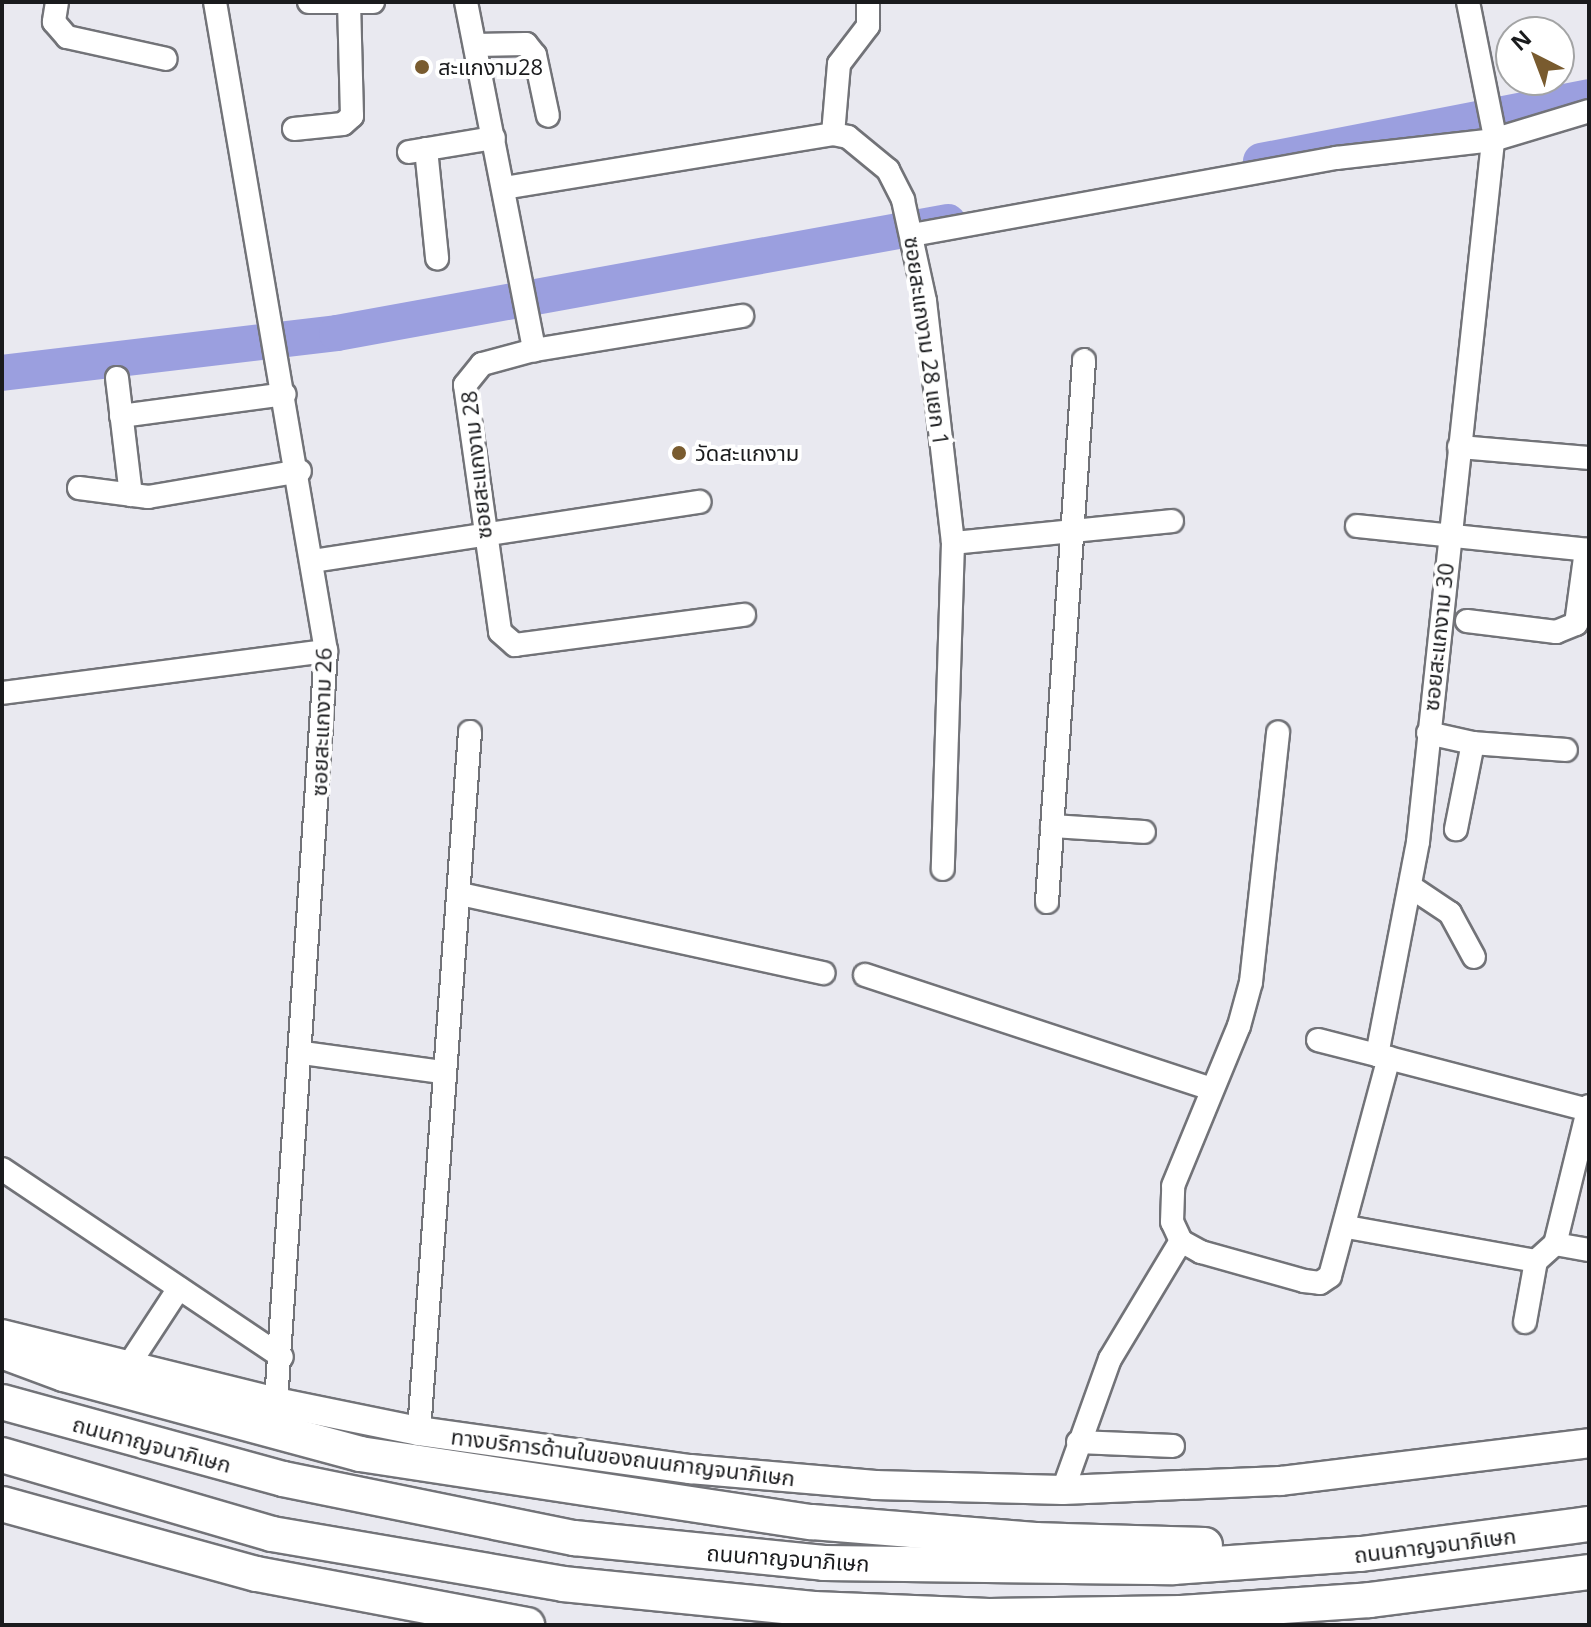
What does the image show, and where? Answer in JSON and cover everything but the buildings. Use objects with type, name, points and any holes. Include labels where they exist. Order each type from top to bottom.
[{"type":"highway","points":[[2,1351],[64,1374],[360,1454],[747,1515],[1049,1540],[1465,1542]]},
{"type":"highway","name":"ถนนกาญจนาภิเษก","points":[[2,1402],[283,1479],[574,1538],[707,1553],[904,1566],[1087,1569],[1265,1562],[1465,1542],[1589,1524]]},
{"type":"highway","points":[[2,1455],[272,1534],[646,1594],[814,1609],[989,1616],[1181,1613],[1370,1600]]},
{"type":"highway","points":[[2,1504],[257,1574],[527,1625]]},
{"type":"highway","points":[[1217,1625],[1370,1600],[1589,1572]]},
{"type":"main road","name":"ทางบริการด้านในของถนนกาญจนาภิเษก","points":[[2,1334],[276,1402],[419,1431],[690,1469],[875,1485],[1063,1490],[1295,1480],[1589,1443]]},
{"type":"street","points":[[57,2],[54,22],[67,37],[166,59]]},
{"type":"street","name":"ซอยสะแกงาม 26","points":[[215,2],[267,310],[300,471],[326,651],[303,1053],[282,1357],[276,1402]]},
{"type":"street","points":[[309,2],[373,2]]},
{"type":"street","points":[[466,2],[529,307],[534,350]]},
{"type":"street","points":[[504,188],[833,134],[836,75],[868,26],[868,2]]},
{"type":"street","name":"ซอยสะแกงาม 30","points":[[1181,1241],[1201,1252],[1320,1283],[1330,1276],[1347,1227],[1383,1056],[1411,887],[1493,136],[1468,2]]},
{"type":"street","points":[[294,129],[343,124],[352,116],[349,3]]},
{"type":"street","points":[[475,45],[526,44],[535,55],[548,116]]},
{"type":"street","points":[[912,233],[1336,158],[1493,136],[1589,111]]},
{"type":"street","name":"ซอยสะแกงาม 28 แยก 1","points":[[833,134],[848,137],[879,159],[903,200],[925,301],[953,543],[943,869]]},
{"type":"street","points":[[437,258],[418,150],[494,138]]},
{"type":"street","name":"ซอยสะแกงาม 28","points":[[742,316],[534,350],[482,364],[465,385],[483,533],[500,632],[515,645],[744,615]]},
{"type":"street","points":[[1047,902],[1069,533],[1084,360]]},
{"type":"street","points":[[117,378],[131,495]]},
{"type":"street","points":[[121,416],[285,394]]},
{"type":"street","points":[[1459,447],[1589,458]]},
{"type":"street","points":[[79,488],[148,497],[300,471]]},
{"type":"street","points":[[313,561],[700,502]]},
{"type":"street","points":[[953,543],[1172,521]]},
{"type":"street","points":[[1357,526],[1448,539],[1587,550],[1576,624],[1556,632],[1467,621]]},
{"type":"street","points":[[2,693],[326,651]]},
{"type":"street","points":[[419,1431],[442,1072],[461,894],[470,732]]},
{"type":"street","points":[[1063,1490],[1110,1359],[1181,1241],[1172,1222],[1173,1186],[1239,1026],[1251,982],[1278,732]]},
{"type":"street","points":[[1428,733],[1473,743],[1566,750]]},
{"type":"street","points":[[1456,829],[1473,743]]},
{"type":"street","points":[[1052,826],[1144,832]]},
{"type":"street","points":[[1411,887],[1450,913],[1474,957]]},
{"type":"street","points":[[461,894],[823,973]]},
{"type":"street","points":[[865,975],[1212,1089]]},
{"type":"street","points":[[1318,1040],[1588,1108],[1555,1244],[1536,1261],[1525,1322]]},
{"type":"street","points":[[303,1053],[442,1072]]},
{"type":"street","points":[[2,1169],[282,1357]]},
{"type":"street","points":[[1347,1227],[1536,1261]]},
{"type":"street","points":[[1555,1244],[1589,1250]]},
{"type":"street","points":[[128,1366],[179,1288]]},
{"type":"street","points":[[1078,1442],[1173,1446]]},
{"type":"waterway","points":[[1261,161],[1589,97]]},
{"type":"waterway","points":[[2,373],[337,333],[948,222]]},
{"type":"place","name":"สะแกงาม28","points":[[422,67]]},
{"type":"place","name":"วัดสะแกงาม","points":[[679,453]]}]
